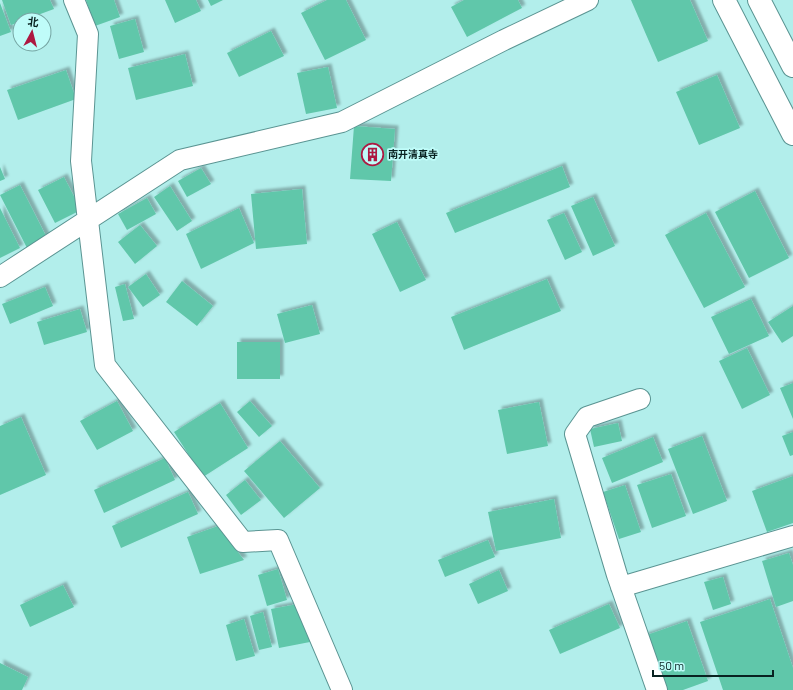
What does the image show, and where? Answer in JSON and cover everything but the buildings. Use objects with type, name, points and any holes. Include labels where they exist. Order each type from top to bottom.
[{"type":"main road","points":[[724,0],[793,134]]},
{"type":"main road","points":[[759,0],[793,66]]},
{"type":"street","points":[[74,0],[88,34],[81,161],[105,365],[243,542],[278,540],[342,690]]},
{"type":"street","points":[[0,277],[180,160],[342,122],[504,40],[588,0]]},
{"type":"street","points":[[640,399],[587,417],[575,434],[621,587],[657,690]]},
{"type":"street","points":[[621,587],[793,536]]},
{"type":"place","name":"南开清真寺","points":[[372,154]]}]
